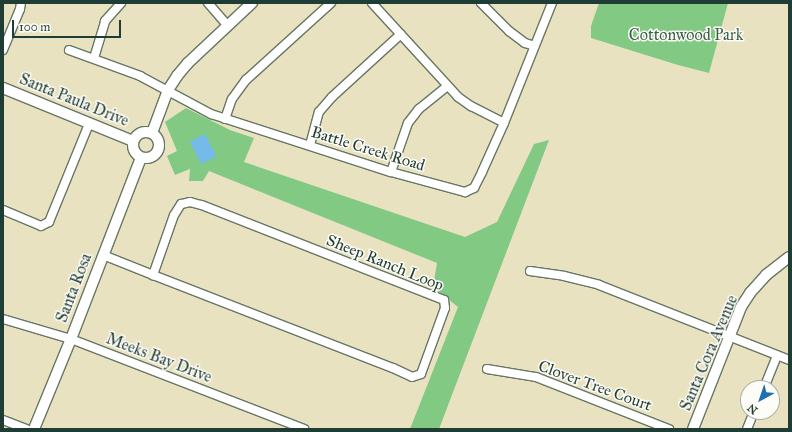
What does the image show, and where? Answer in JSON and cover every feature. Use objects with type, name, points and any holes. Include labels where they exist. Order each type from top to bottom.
[{"type":"street","points":[[3,50],[20,10],[20,3]]},
{"type":"street","points":[[94,58],[105,21],[121,3]]},
{"type":"street","points":[[208,3],[228,25]]},
{"type":"street","points":[[152,133],[168,90],[188,63],[252,3]]},
{"type":"street","points":[[225,118],[232,99],[246,80],[331,3]]},
{"type":"street","points":[[372,3],[447,86],[471,106],[504,123]]},
{"type":"street","points":[[481,3],[525,43],[535,46]]},
{"type":"street","name":"Battle Creek Road","points":[[69,50],[140,76],[168,90],[195,107],[225,118],[391,172],[452,190],[468,192],[474,188],[504,123],[552,3]]},
{"type":"street","points":[[310,146],[319,112],[400,34]]},
{"type":"street","points":[[391,172],[408,123],[419,109],[447,86]]},
{"type":"street","name":"Santa Paula Drive","points":[[3,88],[134,141]]},
{"type":"street","points":[[3,210],[42,226],[49,222],[89,124]]},
{"type":"street","points":[[147,132],[152,133],[159,143],[158,151],[153,157],[141,158],[133,149],[134,141],[139,134],[147,132]]},
{"type":"street","name":"Santa Rosa","points":[[34,429],[71,339],[141,158]]},
{"type":"street","name":"Sheep Ranch Loop","points":[[103,255],[153,275],[412,376],[421,374],[445,308],[444,300],[190,202],[181,204],[174,215],[153,275]]},
{"type":"street","name":"Santa Cora Avenue","points":[[693,429],[741,307],[750,293],[766,275],[789,257]]},
{"type":"street","points":[[530,271],[564,276],[599,285],[789,360]]},
{"type":"street","name":"Meeks Bay Drive","points":[[3,319],[71,339],[304,429]]},
{"type":"street","points":[[767,380],[777,355]]},
{"type":"street","name":"Clover Tree Court","points":[[487,369],[536,378],[669,429]]},
{"type":"street","points":[[3,420],[26,429]]},
{"type":"green space","name":"Cottonwood Park","points":[[599,3],[728,3],[709,73],[591,38],[591,26]]},
{"type":"green space","points":[[186,108],[230,130],[254,138],[244,162],[465,237],[497,222],[534,144],[549,140],[439,429],[410,429],[458,307],[433,287],[437,263],[209,171],[203,181],[189,181],[190,169],[175,175],[167,156],[177,151],[165,122]]},
{"type":"water","points":[[205,134],[216,156],[201,164],[190,142]]}]
